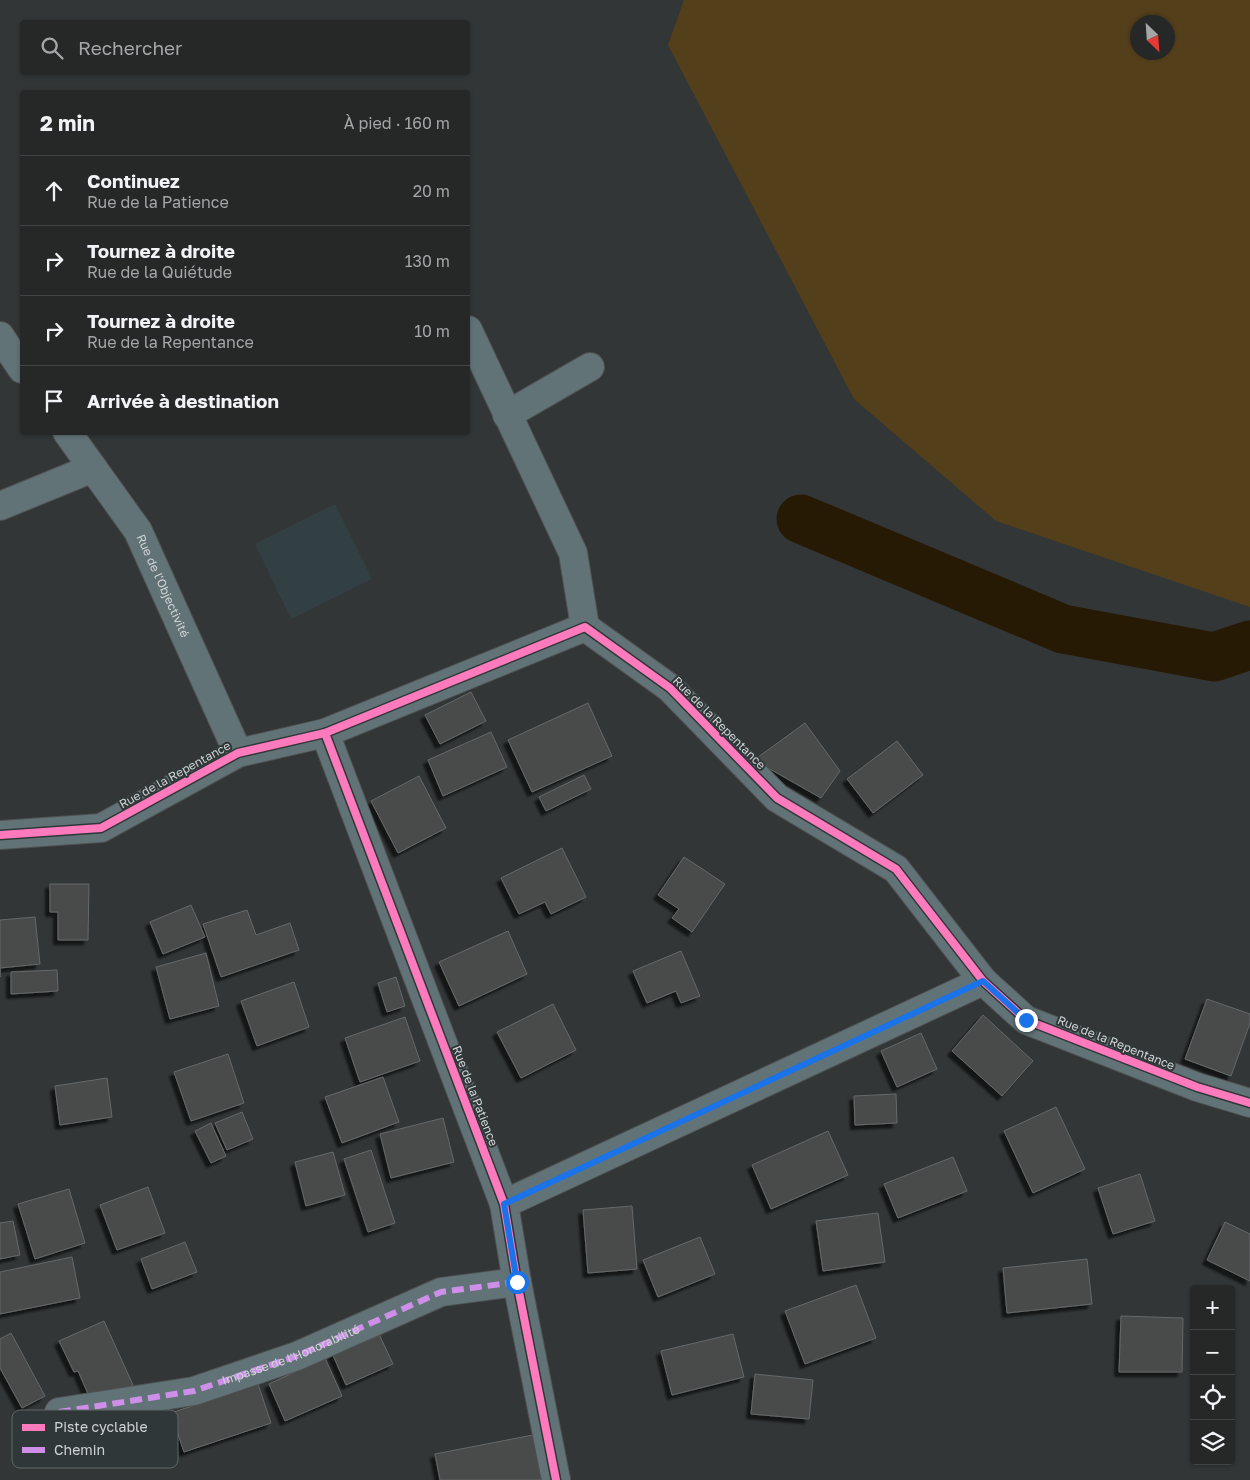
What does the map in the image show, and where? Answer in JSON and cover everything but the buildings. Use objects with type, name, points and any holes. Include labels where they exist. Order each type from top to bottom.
[{"type":"street","points":[[470,334],[573,553],[585,627]]},
{"type":"street","points":[[0,336],[20,366]]},
{"type":"street","points":[[507,415],[590,367]]},
{"type":"street","name":"Rue de l'Objectivité","points":[[69,435],[138,531],[238,753]]},
{"type":"street","points":[[0,506],[93,468]]},
{"type":"street","name":"Rue de la Repentance","points":[[0,836],[102,828],[238,753],[325,733],[585,627],[670,688],[777,798],[896,868],[983,981],[1026,1020],[1196,1087],[1250,1103]]},
{"type":"street","name":"Rue de la Patience","points":[[325,733],[504,1204],[517,1282],[556,1480]]},
{"type":"street","points":[[504,1204],[983,981]]},
{"type":"street","name":"Impasse de l'Honorabilité","points":[[72,1410],[194,1391],[297,1356],[441,1292],[517,1282]]},
{"type":"shaded area","points":[[684,0],[1250,0],[1250,607],[996,521],[854,399],[668,45]]},
{"type":"shaded area","points":[[335,504],[372,579],[291,619],[255,544]]},
{"type":"waterway","points":[[801,519],[1063,629],[1214,657],[1250,645]]},
{"type":"marked path","points":[[72,1410],[194,1391],[297,1356],[441,1292],[517,1282]]},
{"type":"cycle path","points":[[0,835],[101,828],[238,753],[325,733],[585,627],[670,688],[777,798],[896,869],[983,981],[1026,1020],[1197,1087],[1250,1103]]},
{"type":"cycle path","points":[[325,733],[504,1204],[517,1282],[556,1480]]},
{"type":"route","points":[[517,1282],[504,1204],[983,981],[1026,1020]]}]
